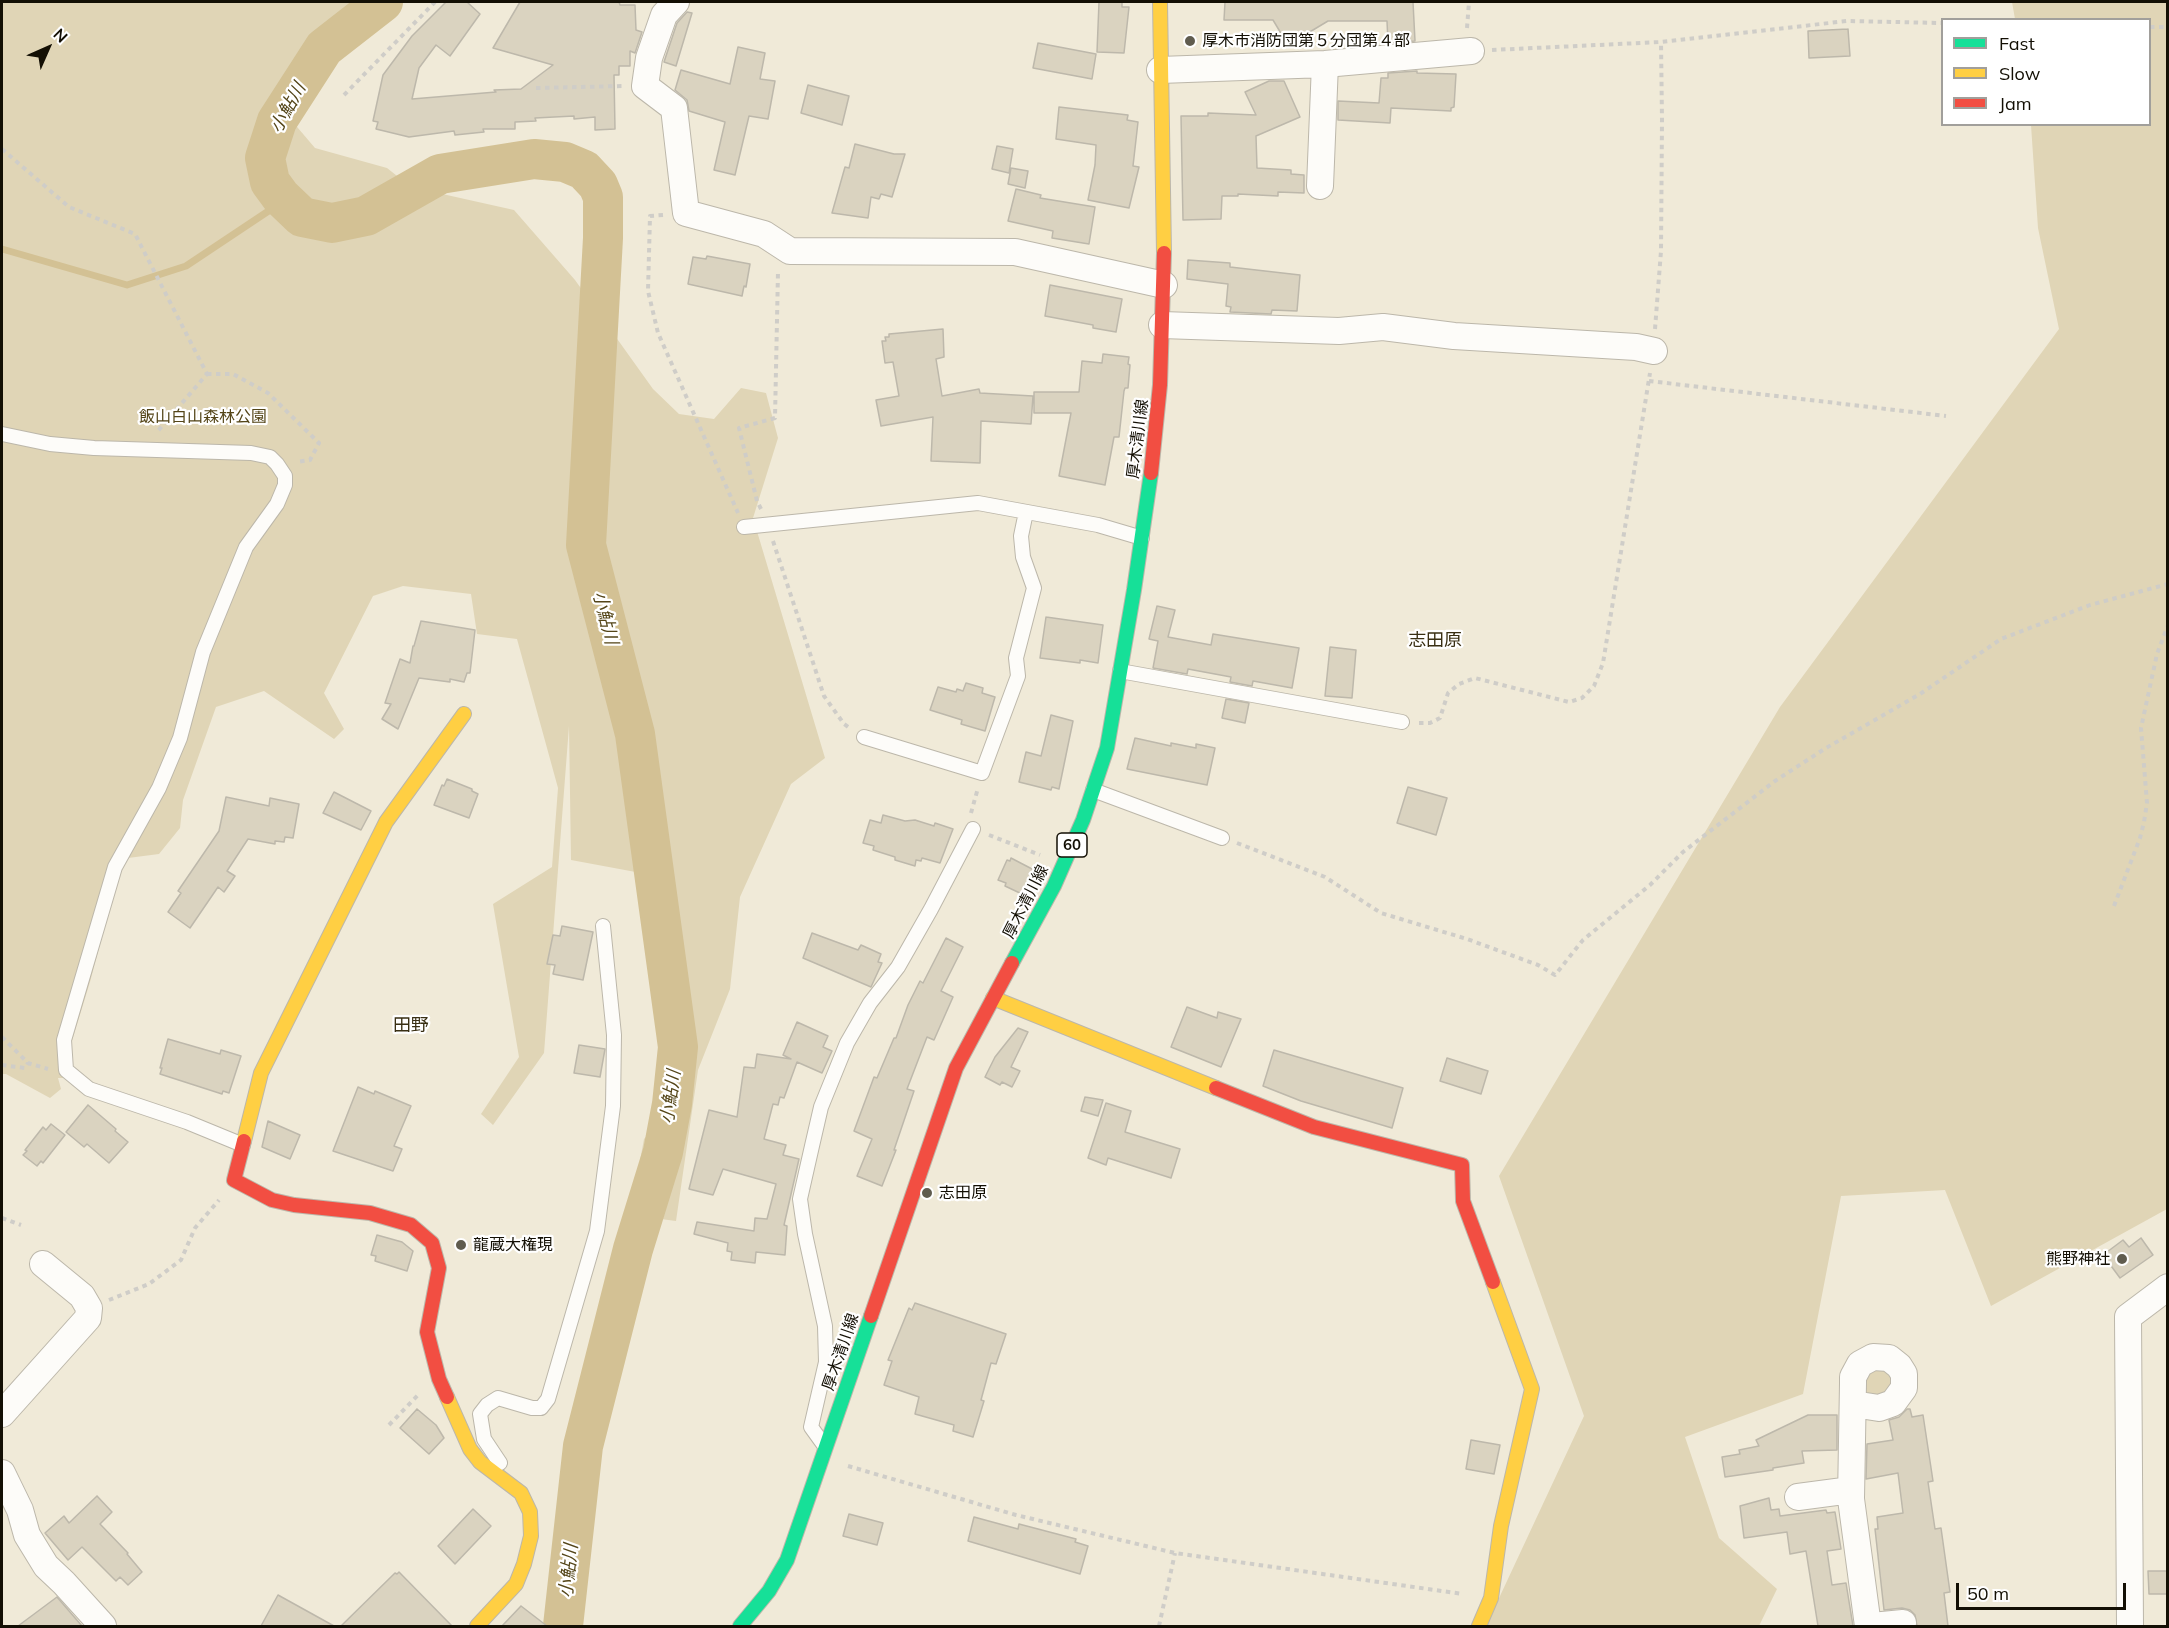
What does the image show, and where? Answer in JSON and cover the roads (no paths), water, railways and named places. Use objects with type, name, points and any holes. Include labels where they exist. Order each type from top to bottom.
[{"type":"street","points":[[676,2],[664,15],[649,58],[645,86],[674,108],[686,213],[764,234],[790,250],[1015,252],[1164,285]]},
{"type":"street","name":"厚木清川線","points":[[740,1626],[769,1591],[787,1560],[956,1068],[1054,886],[1093,790],[1107,748],[1142,538],[1160,385],[1164,285],[1160,2]]},
{"type":"street","points":[[1160,70],[1325,64],[1471,51]]},
{"type":"street","points":[[1320,186],[1325,64]]},
{"type":"street","points":[[1162,325],[1339,331],[1383,327],[1454,336],[1636,347],[1654,351]]},
{"type":"street","points":[[464,714],[386,822],[261,1073],[234,1180],[272,1200],[294,1205],[369,1213],[411,1225],[432,1243],[439,1268],[427,1332],[440,1379],[470,1449],[480,1462],[521,1493],[530,1512],[531,1536],[516,1584],[477,1626]]},
{"type":"street","points":[[993,998],[1314,1127],[1462,1165],[1463,1201],[1532,1389],[1502,1526],[1491,1598],[1479,1626]]},
{"type":"street","points":[[2,1414],[31,1395],[71,1346],[88,1318],[89,1308],[82,1296],[43,1264]]},
{"type":"street","points":[[2130,1626],[2128,1317],[2168,1287]]},
{"type":"street","points":[[1853,1404],[1851,1490],[1870,1626],[1903,1623]]},
{"type":"street","points":[[2,1473],[20,1510],[20,1539],[103,1626]]},
{"type":"street","points":[[1798,1497],[1851,1490]]},
{"type":"lane","points":[[2,434],[50,444],[140,450],[251,453],[270,457],[285,476],[285,485],[277,504],[246,547],[202,652],[180,738],[159,788],[115,867],[64,1040],[66,1070],[89,1089],[187,1122],[243,1145]]},
{"type":"lane","points":[[744,527],[978,503],[1098,525],[1142,538]]},
{"type":"lane","points":[[864,737],[982,773],[1018,676],[1016,658],[1034,588],[1023,557],[1021,536],[1026,512]]},
{"type":"lane","points":[[1120,671],[1402,722]]},
{"type":"lane","points":[[1093,790],[1222,838]]},
{"type":"lane","points":[[824,1453],[811,1427],[826,1362],[825,1326],[805,1234],[800,1199],[821,1107],[847,1043],[870,1003],[898,967],[973,829]]},
{"type":"lane","points":[[497,1476],[500,1464],[484,1439],[480,1414],[487,1405],[498,1398],[532,1408],[541,1408],[548,1399],[597,1231],[613,1106],[614,1047],[603,926]]},
{"type":"waterway","name":"小鮎川","points":[[383,2],[324,48],[277,121],[265,158],[270,182],[281,197],[302,217],[332,223],[366,216],[440,174],[534,159],[565,162],[584,170],[598,185],[603,197],[603,238],[586,545],[635,734],[678,1047],[672,1104],[663,1152],[633,1249],[583,1446],[563,1626]]},
{"type":"waterway","points":[[2,249],[127,285],[186,266],[285,200]]},
{"type":"place","name":"厚木市消防団第５分団第４部","points":[[1190,41]]},
{"type":"place","name":"志田原","points":[[927,1193]]},
{"type":"place","name":"龍蔵大権現","points":[[461,1245]]},
{"type":"place","name":"熊野神社","points":[[2122,1259]]},
{"type":"district","name":"志田原","points":[[1435,641]]},
{"type":"district","name":"田野","points":[[411,1026]]},
{"type":"park label","name":"飯山白山森林公園","points":[[203,417]]}]
